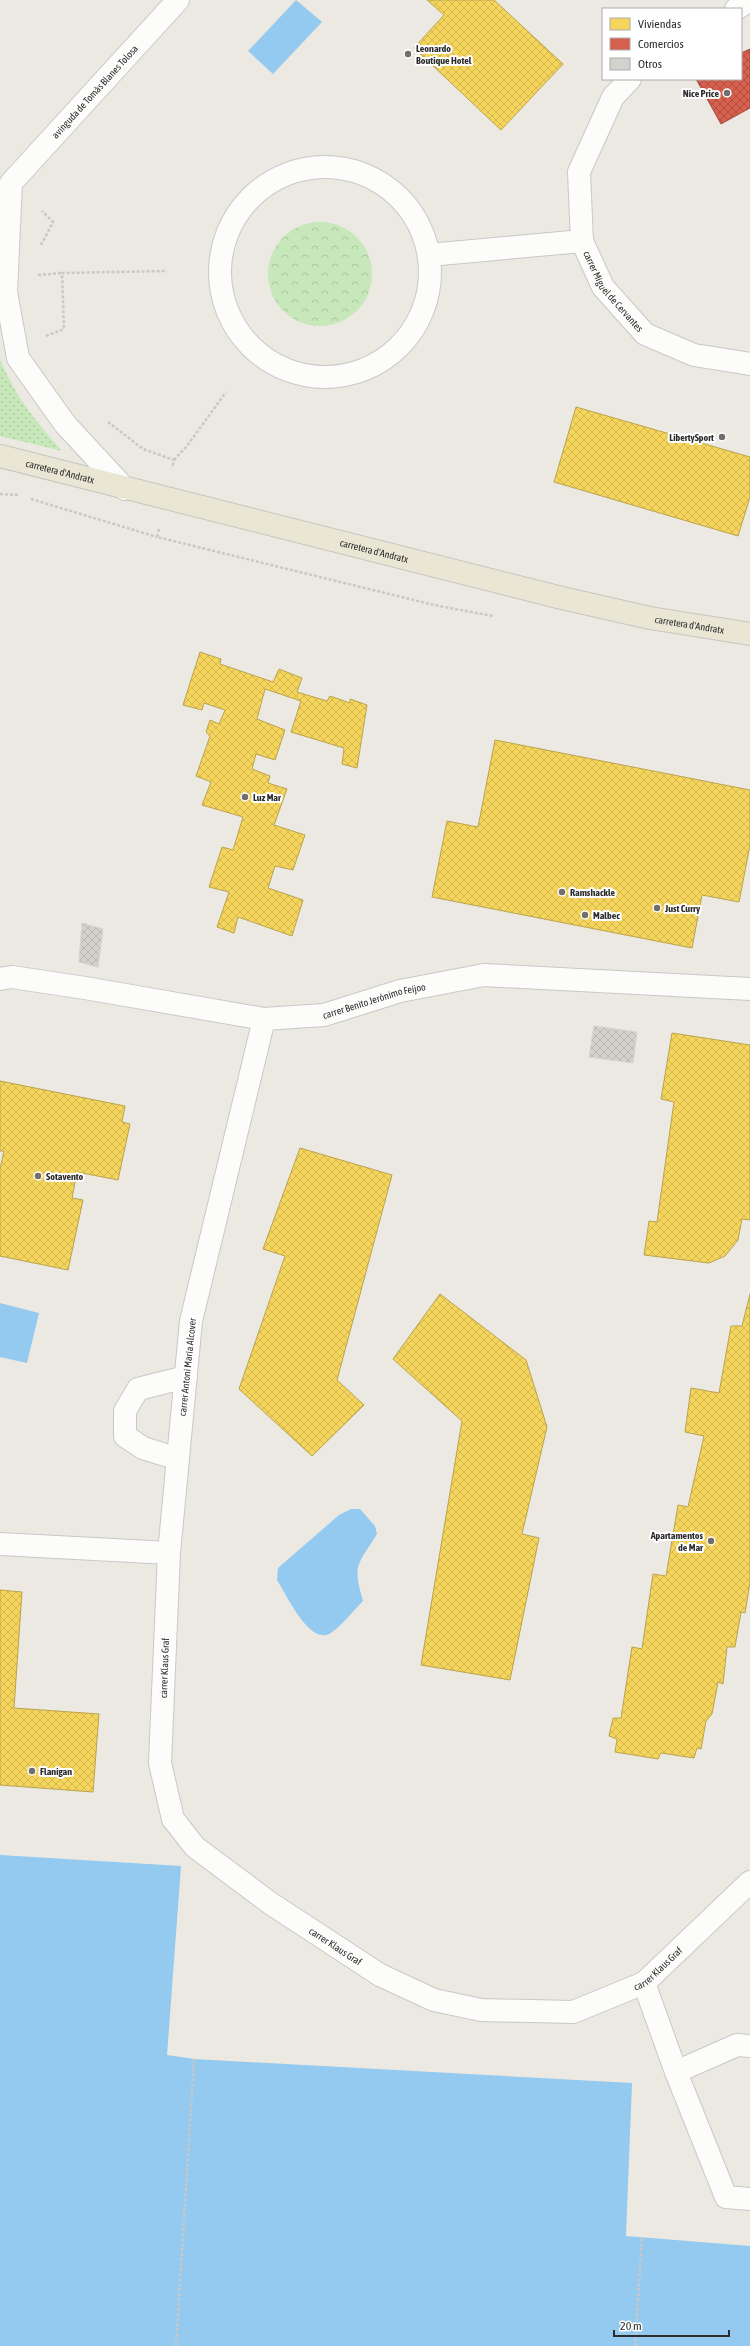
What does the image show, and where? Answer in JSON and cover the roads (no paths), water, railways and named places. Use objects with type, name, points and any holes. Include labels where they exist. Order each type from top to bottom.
[{"type":"main road","name":"carretera d'Andratx","points":[[0,456],[125,489],[562,598],[650,618],[750,634]]},
{"type":"street","name":"avinguda de Tomàs Blanes Tolosa","points":[[4,190],[178,0]]},
{"type":"street","points":[[738,8],[750,0]]},
{"type":"street","name":"carrer Miguel de Cervantes","points":[[629,80],[613,97],[579,172],[582,240],[603,287],[645,334],[694,356],[750,364]]},
{"type":"street","points":[[329,166],[364,174],[395,192],[417,221],[429,255],[429,288],[419,319],[400,346],[373,366],[341,376],[308,376],[277,366],[254,351],[229,317],[219,282],[222,246],[236,213],[261,187],[293,171],[329,166]]},
{"type":"street","points":[[4,190],[6,292],[18,358],[66,424],[125,489]]},
{"type":"street","points":[[429,255],[582,240]]},
{"type":"street","name":"carrer Benito Jerónimo Feijoo","points":[[0,979],[12,977],[85,988],[264,1020],[324,1015],[400,991],[484,975],[750,990]]},
{"type":"street","name":"carrer Antoni Maria Alcover","points":[[168,1553],[191,1321],[264,1020]]},
{"type":"street","points":[[178,1459],[143,1448],[125,1436],[125,1411],[138,1389],[186,1377]]},
{"type":"street","points":[[0,1544],[168,1553]]},
{"type":"street","name":"carrer Klaus Graf","points":[[168,1553],[160,1762],[173,1819],[195,1847],[270,1903],[380,1975],[434,2000],[482,2010],[573,2012],[644,1983],[750,1882]]},
{"type":"street","points":[[644,1983],[676,2072],[726,2197],[750,2199]]},
{"type":"street","points":[[676,2072],[737,2045],[750,2046]]},
{"type":"water","points":[[296,0],[322,22],[273,74],[248,51]]},
{"type":"water","points":[[0,1303],[39,1313],[27,1363],[0,1357]]},
{"type":"water","points":[[351,1509],[360,1509],[375,1526],[377,1534],[361,1559],[359,1565],[358,1579],[363,1601],[333,1631],[329,1634],[321,1635],[314,1632],[306,1625],[292,1606],[277,1580],[278,1568],[339,1515]]},
{"type":"water","points":[[0,1855],[181,1866],[167,2055],[194,2059],[632,2083],[626,2236],[750,2246],[750,2346],[0,2346]]},
{"type":"place","name":"Leonardo Boutique Hotel","points":[[408,54]]},
{"type":"place","name":"Nice Price","points":[[727,93]]},
{"type":"place","name":"LibertySport","points":[[722,437]]},
{"type":"place","name":"Luz Mar","points":[[245,797]]},
{"type":"place","name":"Ramshackle","points":[[562,892]]},
{"type":"place","name":"Just Curry","points":[[657,908]]},
{"type":"place","name":"Malbec","points":[[585,915]]},
{"type":"place","name":"Sotavento","points":[[38,1176]]},
{"type":"place","name":"Apartamentos de Mar","points":[[711,1541]]},
{"type":"place","name":"Flanigan","points":[[32,1771]]}]
